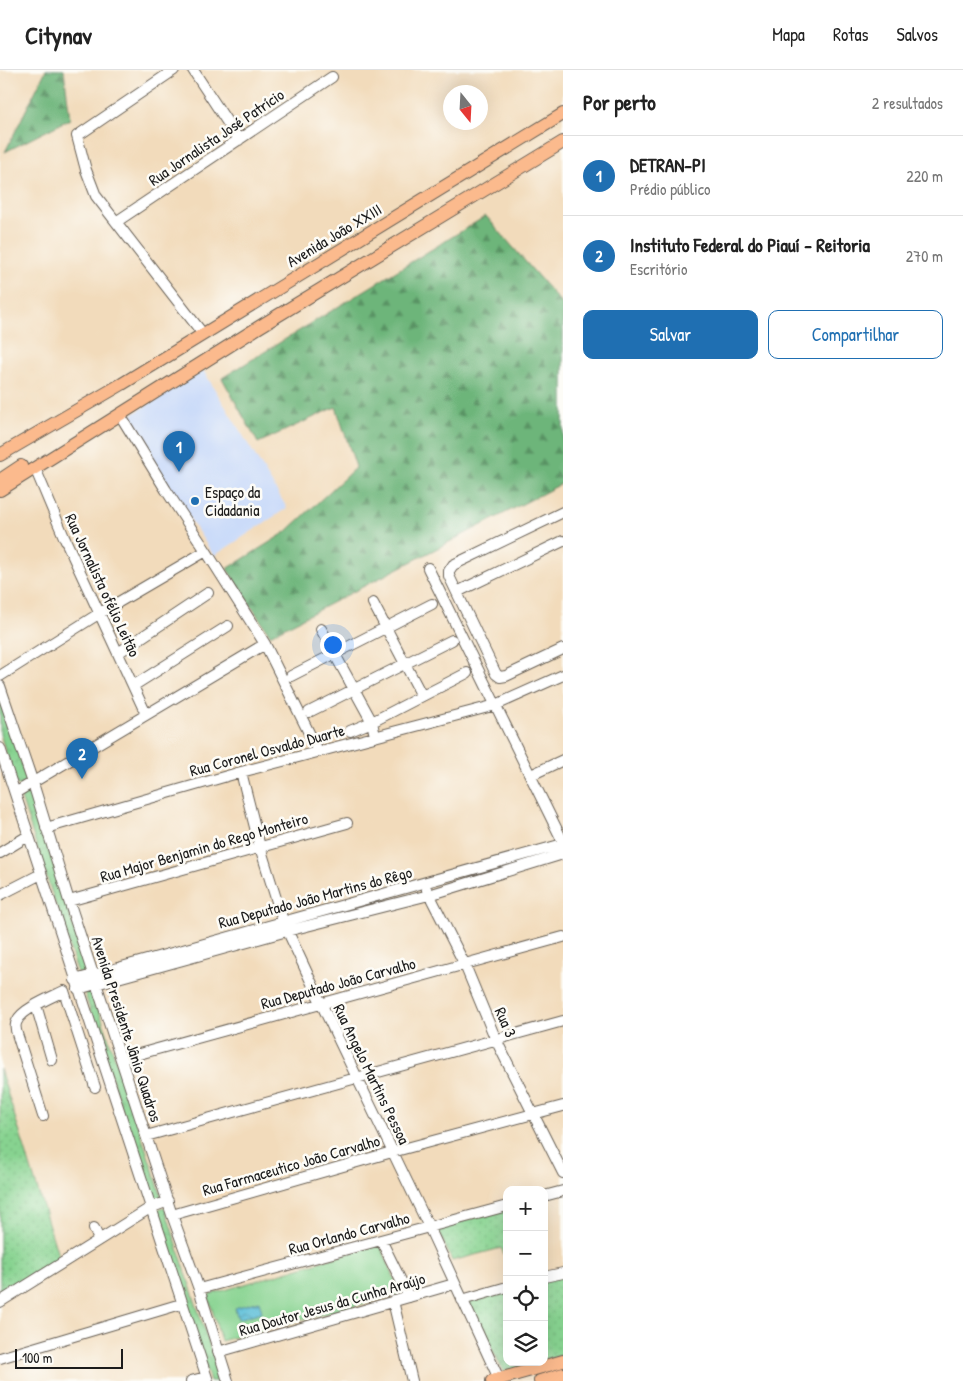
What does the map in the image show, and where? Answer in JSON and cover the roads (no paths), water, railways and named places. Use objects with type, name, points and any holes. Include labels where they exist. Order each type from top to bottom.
[{"type":"main road","name":"Avenida João XXIII","points":[[0,465],[122,384],[202,334],[563,114]]},
{"type":"main road","points":[[0,490],[120,414],[563,142]]},
{"type":"main road","name":"Avenida João XXIII","points":[[0,455],[122,384]]},
{"type":"main road","points":[[0,480],[41,454],[167,385]]},
{"type":"main road","points":[[497,1380],[563,1361]]},
{"type":"main road","points":[[540,1381],[563,1374]]},
{"type":"street","points":[[174,70],[77,136],[91,187],[96,196],[202,334]]},
{"type":"street","points":[[193,70],[239,140]]},
{"type":"street","name":"Rua Jornalista José Patrício","points":[[116,222],[332,77]]},
{"type":"street","points":[[120,414],[166,490],[265,644],[318,751]]},
{"type":"street","name":"Rua Jornalista ofélio Leitão","points":[[35,468],[64,537],[146,714]]},
{"type":"street","points":[[563,512],[453,565],[449,571],[449,576],[496,674],[500,677],[506,676],[563,649]]},
{"type":"street","points":[[457,592],[563,541]]},
{"type":"street","points":[[0,676],[100,613],[206,551]]},
{"type":"street","points":[[428,568],[563,843]]},
{"type":"street","points":[[118,653],[208,594]]},
{"type":"street","points":[[373,603],[422,696]]},
{"type":"street","points":[[291,676],[432,604]]},
{"type":"street","points":[[133,686],[228,626]]},
{"type":"street","points":[[321,629],[372,722],[375,736]]},
{"type":"street","points":[[309,712],[452,640]]},
{"type":"street","points":[[15,793],[265,644]]},
{"type":"street","points":[[350,731],[372,722],[467,673]]},
{"type":"street","name":"Rua Coronel Osvaldo Duarte","points":[[46,828],[241,772],[496,705],[563,675]]},
{"type":"street","name":"Avenida Presidente Jânio Quadros","points":[[0,686],[33,783],[68,901],[228,1381]]},
{"type":"street","name":"Avenida Presidente Jânio Quadros","points":[[0,748],[207,1379]]},
{"type":"street","points":[[531,775],[563,760]]},
{"type":"street","name":"Rua Angelo Martins Pessoa","points":[[241,772],[260,846],[285,926],[429,1227],[497,1380]]},
{"type":"street","name":"Rua Major Benjamin do Rego Monteiro","points":[[68,901],[347,823]]},
{"type":"street","points":[[0,853],[28,836]]},
{"type":"street","name":"Rua Deputado João Martins do Rêgo","points":[[43,1116],[15,1028],[18,1018],[36,1005],[76,984],[285,926],[563,843]]},
{"type":"street","name":"Rua Deputado João Martins do Rêgo","points":[[285,926],[430,895],[563,854]]},
{"type":"street","points":[[2,891],[41,874]]},
{"type":"street","name":"Rua 3","points":[[424,883],[464,964],[496,1040],[563,1173]]},
{"type":"street","name":"Rua Deputado João Carvalho","points":[[121,1059],[563,937]]},
{"type":"street","points":[[64,991],[95,1087]]},
{"type":"street","points":[[36,1005],[52,1060]]},
{"type":"street","points":[[146,1136],[563,1021]]},
{"type":"street","name":"Rua Farmaceutico João Carvalho","points":[[172,1216],[392,1152],[563,1106]]},
{"type":"street","points":[[548,1195],[563,1190]]},
{"type":"street","points":[[0,1302],[99,1240],[111,1227],[168,1201]]},
{"type":"street","name":"Rua Orlando Carvalho","points":[[199,1290],[503,1207]]},
{"type":"street","points":[[94,1228],[99,1240]]},
{"type":"street","points":[[381,1240],[409,1297]]},
{"type":"street","points":[[548,1276],[563,1273]]},
{"type":"street","name":"Rua Doutor Jesus da Cunha Araújo","points":[[218,1352],[454,1284]]},
{"type":"street","points":[[462,1300],[503,1289]]},
{"type":"street","points":[[393,1301],[412,1381]]},
{"type":"street","points":[[0,1358],[181,1304]]},
{"type":"street","points":[[191,1381],[207,1379]]},
{"type":"water","points":[[259,1301],[262,1312],[238,1319],[235,1308]]},
{"type":"place","name":"DETRAN-PI","points":[[179,472]]},
{"type":"place","name":"Espaço da Cidadania","points":[[195,501]]},
{"type":"place","name":"Instituto Federal do Piauí - Reitoria","points":[[82,779]]}]
